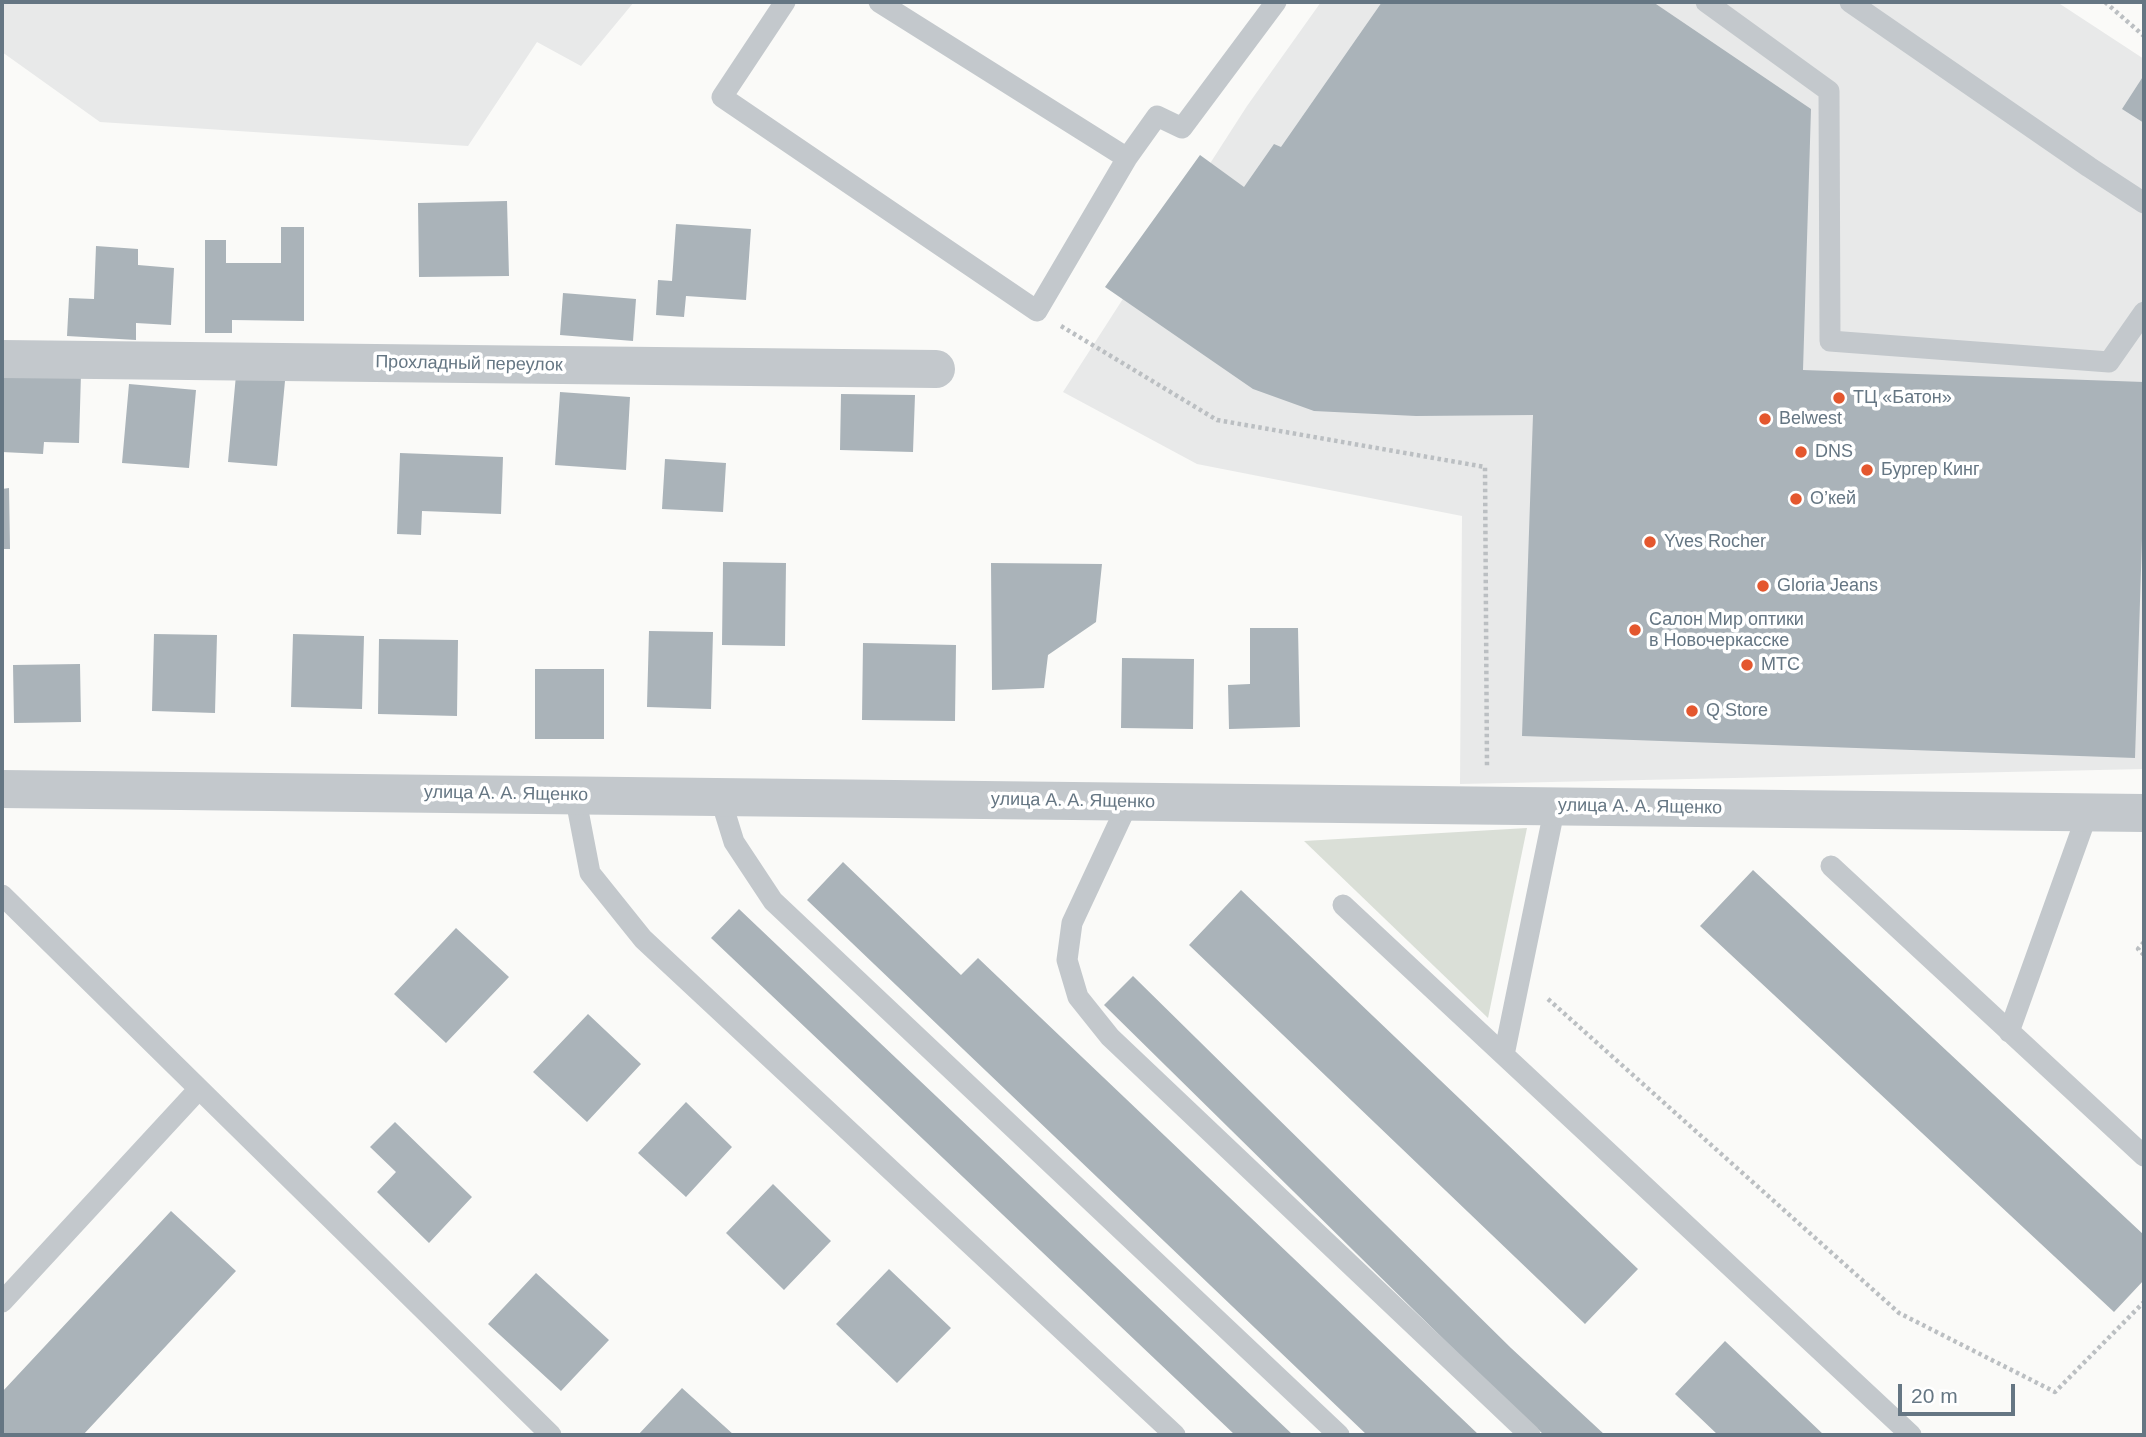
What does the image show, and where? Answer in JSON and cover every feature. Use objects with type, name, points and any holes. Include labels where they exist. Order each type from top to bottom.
[{"type":"street","name":"Прохладный переулок","points":[[2,359],[936,369]]},
{"type":"street","name":"улица А. А. Ященко","points":[[2,789],[2144,813]]},
{"type":"lane","points":[[785,2],[722,97],[1037,311],[1127,158],[1157,116],[1182,128],[1276,2]]},
{"type":"lane","points":[[879,2],[1127,158]]},
{"type":"lane","points":[[1706,2],[1829,91],[1830,341],[2109,362],[2144,312]]},
{"type":"lane","points":[[1850,2],[2144,203]]},
{"type":"lane","points":[[575,795],[590,873],[643,939],[1175,1435]]},
{"type":"lane","points":[[720,797],[734,842],[773,901],[1339,1435]]},
{"type":"lane","points":[[1129,801],[1072,923],[1067,960],[1078,997],[1110,1037],[1530,1435]]},
{"type":"lane","points":[[1504,1055],[1555,806]]},
{"type":"lane","points":[[2009,1032],[2088,812]]},
{"type":"lane","points":[[1831,866],[2144,1156]]},
{"type":"lane","points":[[4,902],[551,1435]]},
{"type":"lane","points":[[1343,905],[1911,1435]]},
{"type":"lane","points":[[2,1302],[198,1090]]},
{"type":"path","points":[[2105,2],[2144,36]]},
{"type":"path","points":[[1037,311],[1217,420],[1485,467],[1488,805]]},
{"type":"path","points":[[2144,942],[2138,949],[2144,955]]},
{"type":"path","points":[[1521,974],[1899,1313],[2055,1392],[2144,1302]]},
{"type":"shaded area","points":[[2,2],[634,2],[581,66],[537,42],[468,146],[100,122],[2,52]]},
{"type":"shaded area","points":[[1321,2],[2057,2],[2144,59],[2144,769],[1460,784],[1462,516],[1197,464],[1063,392],[1247,106]]},
{"type":"shaded area","points":[[1527,828],[1488,1018],[1304,841]]},
{"type":"building","name":"ТЦ «Батон»","points":[[1382,2],[1653,2],[1811,109],[1803,370],[2144,382],[2144,476],[2135,758],[1522,736],[1533,415],[1416,416],[1314,411],[1253,389],[1105,287],[1200,155],[1244,187],[1274,144],[1281,147]]},
{"type":"building","points":[[2144,75],[2144,123],[2122,109]]},
{"type":"building","points":[[507,201],[509,276],[419,277],[418,203]]},
{"type":"building","points":[[676,224],[751,229],[746,300],[686,296],[684,317],[656,315],[658,280],[672,281]]},
{"type":"building","points":[[281,227],[304,227],[304,321],[232,320],[232,333],[205,333],[205,240],[226,240],[226,263],[281,263]]},
{"type":"building","points":[[96,246],[138,249],[138,265],[174,268],[171,325],[136,323],[136,340],[67,336],[69,298],[94,299]]},
{"type":"building","points":[[563,293],[636,299],[633,341],[560,335]]},
{"type":"building","points":[[2,370],[81,373],[79,443],[44,442],[43,454],[2,452]]},
{"type":"building","points":[[236,375],[285,381],[277,466],[228,462]]},
{"type":"building","points":[[129,384],[196,390],[189,468],[122,463]]},
{"type":"building","points":[[560,392],[630,397],[626,470],[555,465]]},
{"type":"building","points":[[841,394],[915,395],[913,452],[840,450]]},
{"type":"building","points":[[400,453],[503,457],[501,514],[422,511],[421,535],[397,534]]},
{"type":"building","points":[[665,459],[726,463],[723,512],[662,509]]},
{"type":"building","points":[[9,488],[10,549],[2,549],[2,489]]},
{"type":"building","points":[[723,562],[786,563],[785,646],[722,645]]},
{"type":"building","points":[[991,563],[1102,564],[1096,622],[1048,655],[1044,688],[992,690]]},
{"type":"building","points":[[1250,628],[1298,628],[1300,727],[1229,729],[1228,685],[1250,684]]},
{"type":"building","points":[[649,631],[713,632],[711,709],[647,707]]},
{"type":"building","points":[[154,634],[217,635],[215,713],[152,711]]},
{"type":"building","points":[[293,634],[364,636],[362,709],[291,707]]},
{"type":"building","points":[[379,639],[458,640],[457,716],[378,714]]},
{"type":"building","points":[[863,643],[956,645],[955,721],[862,720]]},
{"type":"building","points":[[1122,658],[1194,659],[1193,729],[1121,728]]},
{"type":"building","points":[[80,664],[81,722],[14,723],[13,665]]},
{"type":"building","points":[[535,669],[604,669],[604,739],[535,739]]},
{"type":"building","points":[[843,862],[961,975],[978,958],[1479,1435],[1367,1435],[807,900]]},
{"type":"building","points":[[1753,870],[2144,1235],[2144,1280],[2114,1312],[1700,926]]},
{"type":"building","points":[[1241,890],[1638,1269],[1585,1324],[1189,945]]},
{"type":"building","points":[[739,909],[1293,1435],[1235,1435],[711,938]]},
{"type":"building","points":[[456,928],[509,977],[446,1043],[394,994]]},
{"type":"building","points":[[1133,976],[1511,1348],[1605,1435],[1544,1435],[1483,1378],[1104,1005]]},
{"type":"building","points":[[588,1014],[641,1064],[587,1122],[533,1072]]},
{"type":"building","points":[[686,1102],[732,1147],[686,1197],[638,1153]]},
{"type":"building","points":[[395,1122],[472,1197],[429,1243],[377,1192],[396,1172],[370,1147]]},
{"type":"building","points":[[773,1184],[831,1241],[784,1290],[726,1233]]},
{"type":"building","points":[[171,1211],[236,1271],[83,1435],[2,1435],[2,1392]]},
{"type":"building","points":[[889,1269],[951,1328],[897,1383],[836,1324]]},
{"type":"building","points":[[536,1273],[609,1340],[561,1391],[488,1324]]},
{"type":"building","points":[[1725,1341],[1824,1435],[1718,1435],[1675,1394]]},
{"type":"building","points":[[682,1388],[734,1435],[638,1435]]},
{"type":"place","name":"ТЦ «Батон»","points":[[1839,398]]},
{"type":"place","name":"Belwest","points":[[1765,419]]},
{"type":"place","name":"DNS","points":[[1801,452]]},
{"type":"place","name":"Бургер Кинг","points":[[1867,470]]},
{"type":"place","name":"О’кей","points":[[1796,499]]},
{"type":"place","name":"Yves Rocher","points":[[1650,542]]},
{"type":"place","name":"Gloria Jeans","points":[[1763,586]]},
{"type":"place","name":"Салон Мир оптики в Новочеркасске","points":[[1635,630]]},
{"type":"place","name":"МТС","points":[[1747,665]]},
{"type":"place","name":"Q Store","points":[[1692,711]]}]
